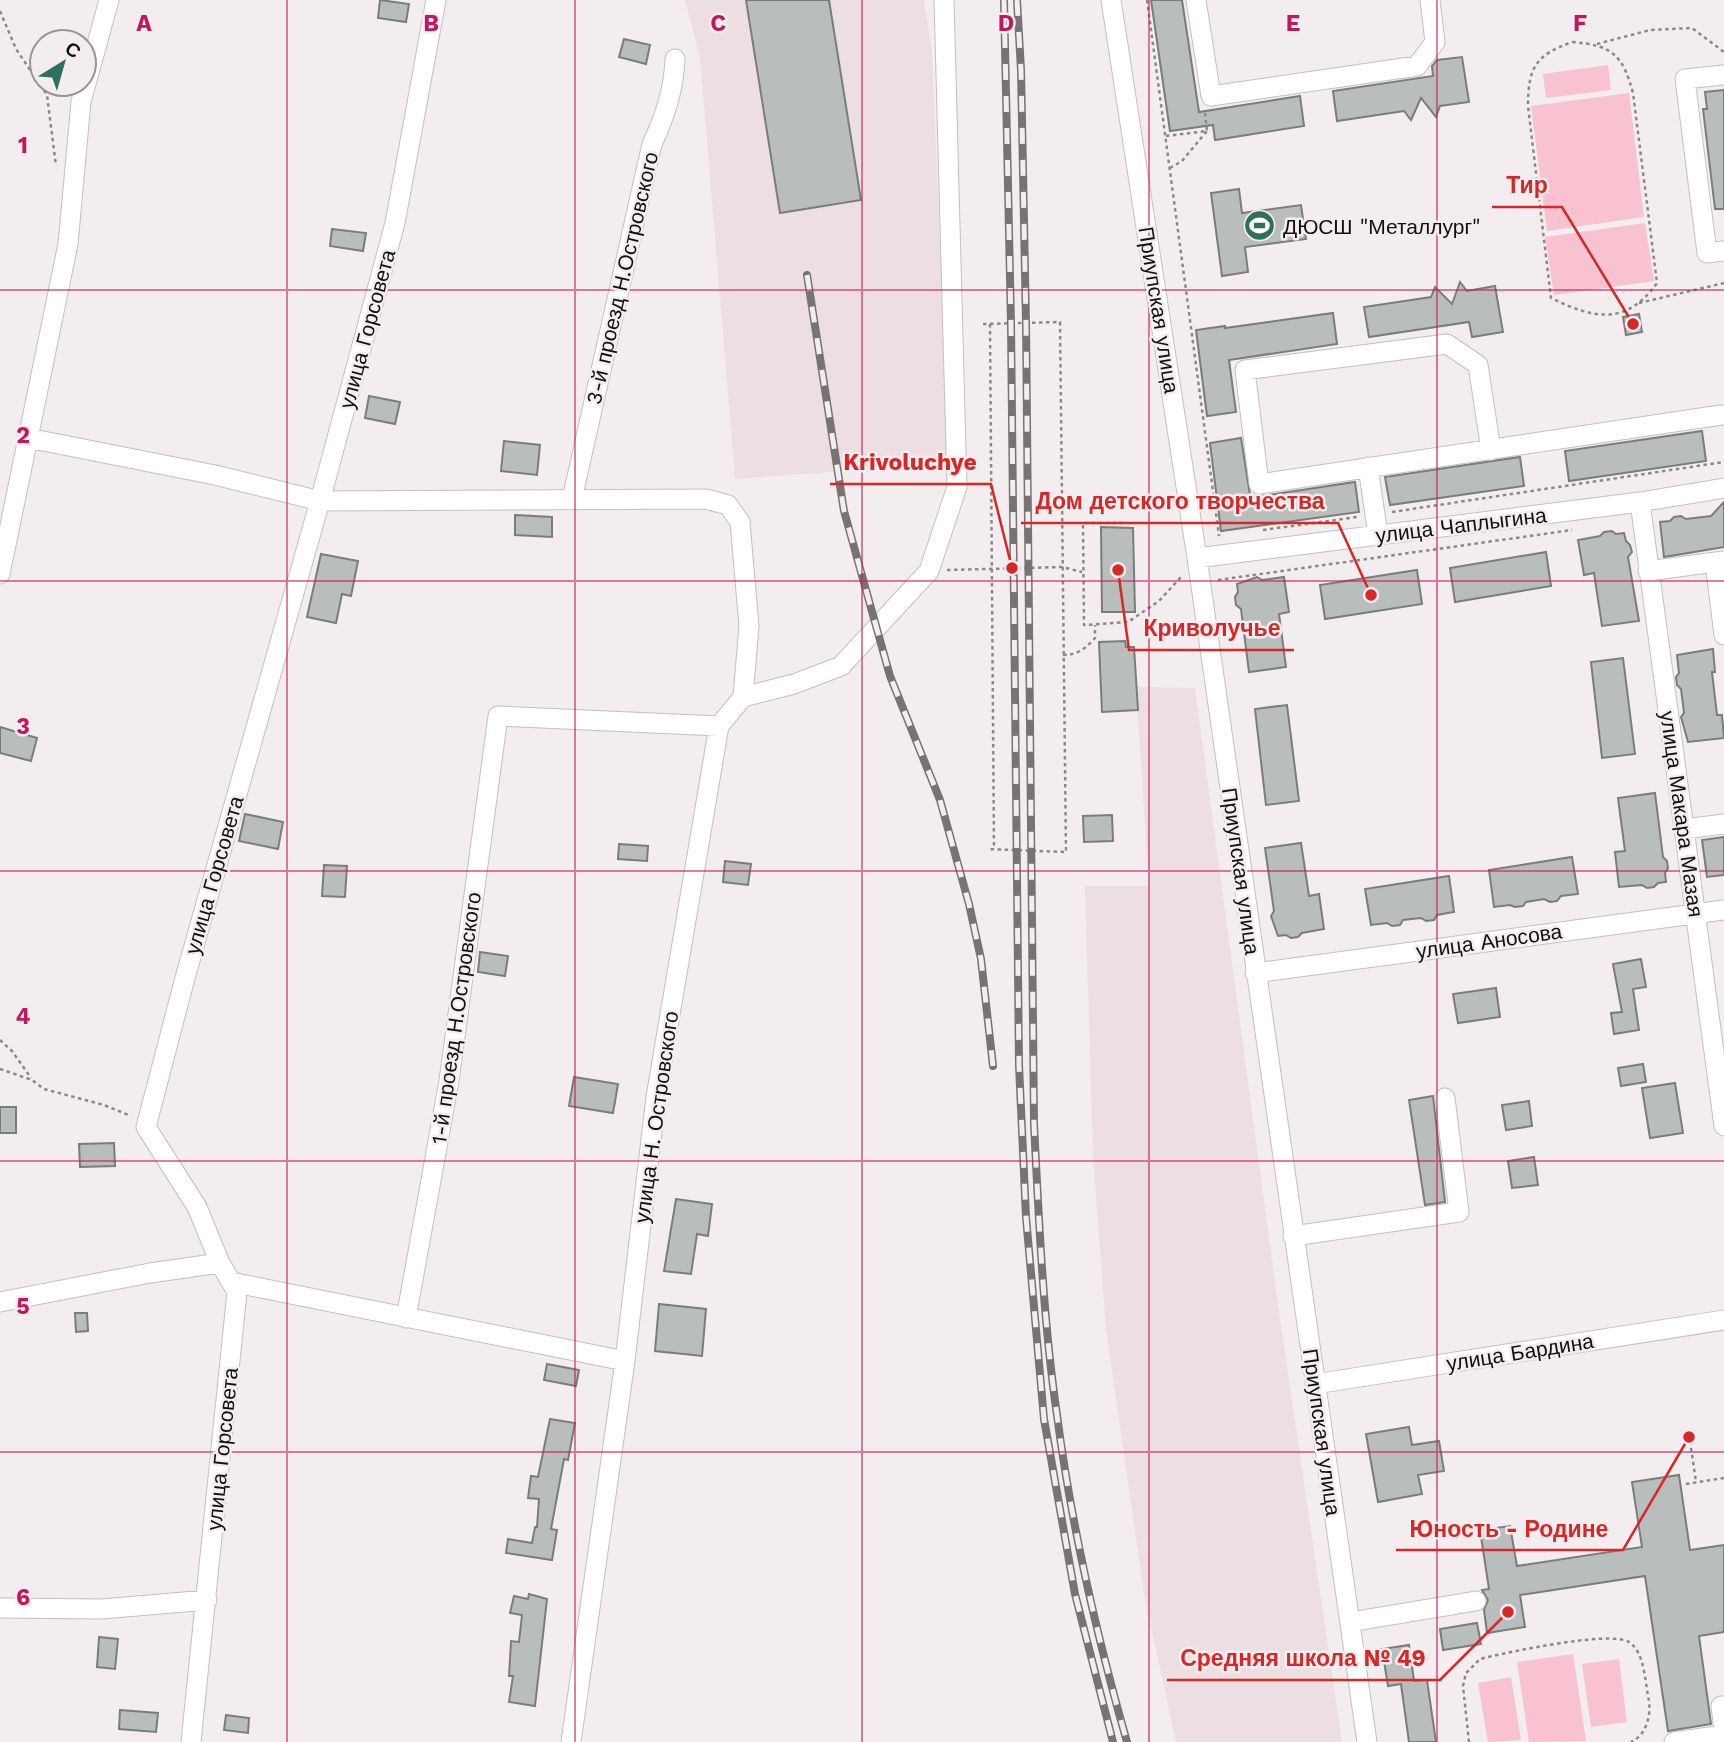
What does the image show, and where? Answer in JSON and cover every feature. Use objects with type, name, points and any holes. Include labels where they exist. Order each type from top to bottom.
[{"type":"street","points":[[0,574],[68,244],[80,102],[110,0]]},
{"type":"street","name":"улица Горсовета","points":[[191,1742],[237,1292],[220,1263],[197,1207],[146,1127],[395,223],[436,0]]},
{"type":"street","points":[[28,438],[215,475],[320,501],[706,499],[727,505],[740,522],[749,626],[743,697],[794,684],[841,666],[929,571],[957,487],[944,0]]},
{"type":"street","name":"Приупская улица","points":[[1111,0],[1203,558],[1255,972],[1367,1742]]},
{"type":"street","points":[[1196,0],[1210,96],[1417,66],[1435,42],[1430,0]]},
{"type":"street","name":"3-й проезд Н.Островского","points":[[572,499],[652,144],[665,118],[670,97],[675,59]]},
{"type":"street","points":[[1724,75],[1685,79],[1707,253],[1724,251]]},
{"type":"street","points":[[1491,450],[1478,365],[1447,344],[1245,370],[1259,484],[1491,450],[1723,421]]},
{"type":"street","points":[[1368,467],[1378,536]]},
{"type":"street","name":"улица Чаплыгина","points":[[1203,558],[1640,502],[1724,488]]},
{"type":"street","name":"улица Макара Мазая","points":[[1640,502],[1724,1126]]},
{"type":"street","points":[[1648,571],[1719,562],[1724,635]]},
{"type":"street","name":"улица Н. Островского","points":[[571,1742],[625,1361],[656,1097],[719,726],[743,697]]},
{"type":"street","name":"1-й проезд Н.Островского","points":[[406,1318],[449,1081],[498,716],[719,726]]},
{"type":"street","points":[[1685,829],[1724,824]]},
{"type":"street","name":"улица Аносова","points":[[1255,972],[1724,911]]},
{"type":"street","points":[[1293,1236],[1459,1212],[1445,1098]]},
{"type":"street","points":[[0,1303],[150,1273],[220,1263]]},
{"type":"street","points":[[231,1282],[625,1361]]},
{"type":"street","name":"улица Бардина","points":[[1315,1384],[1724,1320]]},
{"type":"street","points":[[0,1608],[102,1609],[207,1600]]},
{"type":"street","points":[[1350,1622],[1476,1601]]},
{"type":"street","points":[[1674,1742],[1724,1732],[1721,1706],[1724,1706]]},
{"type":"path","points":[[1123,523],[1083,523],[1084,625],[1128,622],[1145,611],[1203,558],[1219,536],[1147,0]]},
{"type":"path","points":[[0,11],[16,49],[47,95],[55,165],[73,188]]},
{"type":"path","points":[[1597,44],[1612,52],[1627,69],[1633,93],[1657,283],[1639,303],[1627,311],[1598,316],[1551,298],[1528,106],[1528,83],[1534,68],[1548,50],[1572,42],[1597,44],[1650,30],[1692,28],[1724,52]]},
{"type":"path","points":[[1170,168],[1182,161],[1207,131],[1204,107],[1210,96]]},
{"type":"path","points":[[1166,136],[1207,131]]},
{"type":"path","points":[[1639,303],[1724,283]]},
{"type":"path","points":[[983,324],[1060,322],[1066,852],[986,849]]},
{"type":"path","points":[[990,324],[994,849]]},
{"type":"path","points":[[1258,531],[1724,462]]},
{"type":"path","points":[[1211,581],[1578,530]]},
{"type":"path","points":[[929,571],[1062,567],[1082,572]]},
{"type":"path","points":[[1063,654],[1073,655],[1087,647],[1095,638],[1096,625]]},
{"type":"path","points":[[0,1040],[12,1051],[32,1080]]},
{"type":"path","points":[[0,1069],[32,1080],[44,1089],[128,1113],[146,1127]]},
{"type":"path","points":[[1690,1441],[1696,1482]]},
{"type":"path","points":[[1686,1484],[1724,1478]]},
{"type":"path","points":[[1469,1742],[1463,1686],[1466,1673],[1480,1659],[1598,1638],[1619,1638],[1630,1642],[1641,1658],[1650,1711],[1646,1728],[1630,1742]]},
{"type":"shaded area","points":[[685,0],[924,0],[932,51],[949,464],[735,479],[700,58]]},
{"type":"shaded area","points":[[1608,65],[1611,90],[1546,98],[1543,74]]},
{"type":"shaded area","points":[[1629,93],[1644,217],[1547,231],[1531,106]]},
{"type":"shaded area","points":[[1645,223],[1654,281],[1554,295],[1545,237]]},
{"type":"shaded area","points":[[1136,687],[1195,688],[1279,1312],[1342,1742],[1176,1742],[1144,1594],[1106,1329],[1093,1156],[1085,886],[1149,886]]},
{"type":"shaded area","points":[[1573,1654],[1586,1741],[1529,1742],[1517,1662]]},
{"type":"shaded area","points":[[1619,1659],[1627,1722],[1591,1727],[1582,1664]]},
{"type":"shaded area","points":[[1511,1677],[1521,1740],[1488,1742],[1478,1683]]},
{"type":"building","points":[[380,0],[409,4],[406,22],[378,18]]},
{"type":"building","points":[[746,0],[829,0],[861,200],[780,213]]},
{"type":"building","points":[[1151,0],[1182,0],[1199,112],[1300,96],[1304,126],[1215,140],[1213,125],[1170,131]]},
{"type":"building","points":[[624,39],[650,45],[646,64],[619,57]]},
{"type":"building","points":[[1462,57],[1469,102],[1440,106],[1436,117],[1421,98],[1411,120],[1404,111],[1337,121],[1333,91],[1433,76],[1432,66],[1437,60]]},
{"type":"building","points":[[1724,90],[1724,209],[1715,209],[1703,109],[1707,109],[1705,92]]},
{"type":"building","name":"ДЮСШ \"Металлург\"","points":[[1239,189],[1242,213],[1301,205],[1306,239],[1245,247],[1248,272],[1222,276],[1211,193]]},
{"type":"building","points":[[332,229],[366,233],[363,251],[330,246]]},
{"type":"building","points":[[1460,282],[1467,291],[1495,286],[1503,332],[1472,337],[1469,322],[1369,337],[1364,307],[1431,297],[1435,287],[1452,304]]},
{"type":"building","points":[[1333,313],[1337,344],[1229,360],[1236,412],[1207,416],[1196,330]]},
{"type":"building","points":[[1639,314],[1642,332],[1626,335],[1623,317]]},
{"type":"building","points":[[369,396],[400,402],[395,424],[365,418]]},
{"type":"building","points":[[1702,431],[1706,461],[1569,481],[1565,451]]},
{"type":"building","points":[[1241,438],[1250,495],[1261,496],[1355,482],[1359,512],[1221,531],[1210,443]]},
{"type":"building","points":[[504,441],[540,445],[537,475],[501,471]]},
{"type":"building","points":[[1520,457],[1524,486],[1390,505],[1385,477]]},
{"type":"building","points":[[1724,502],[1724,547],[1664,557],[1660,522],[1681,516],[1686,519],[1711,516]]},
{"type":"building","points":[[515,515],[552,517],[552,537],[515,535]]},
{"type":"building","points":[[1101,527],[1133,528],[1135,612],[1102,612]]},
{"type":"building","points":[[1612,531],[1616,534],[1624,533],[1630,545],[1632,552],[1628,557],[1639,621],[1602,626],[1594,573],[1584,575],[1578,540]]},
{"type":"building","points":[[1546,552],[1551,586],[1455,602],[1450,568]]},
{"type":"building","points":[[321,554],[358,561],[351,596],[342,594],[336,623],[307,617]]},
{"type":"building","points":[[1417,570],[1422,604],[1325,619],[1320,585]]},
{"type":"building","points":[[1257,577],[1262,580],[1284,577],[1289,612],[1279,614],[1286,667],[1249,672],[1241,609],[1236,605],[1235,597],[1238,592],[1237,584]]},
{"type":"building","points":[[1125,641],[1126,647],[1134,647],[1138,710],[1102,712],[1099,642]]},
{"type":"building","points":[[1713,649],[1715,672],[1712,672],[1717,715],[1722,715],[1724,738],[1688,742],[1681,717],[1684,713],[1681,689],[1677,685],[1676,677],[1679,673],[1677,655]]},
{"type":"building","points":[[1623,658],[1635,754],[1602,758],[1591,662]]},
{"type":"building","points":[[1287,705],[1299,801],[1266,805],[1255,709]]},
{"type":"building","points":[[0,727],[37,738],[31,761],[0,753]]},
{"type":"building","points":[[1655,793],[1663,857],[1668,868],[1665,873],[1666,882],[1647,888],[1642,885],[1619,887],[1615,852],[1625,851],[1618,798]]},
{"type":"building","points":[[245,814],[283,822],[278,849],[239,841]]},
{"type":"building","points":[[1112,815],[1113,841],[1084,842],[1083,816]]},
{"type":"building","points":[[1724,837],[1724,875],[1707,877],[1702,840]]},
{"type":"building","points":[[1301,843],[1309,896],[1319,894],[1324,929],[1302,933],[1298,937],[1278,936],[1271,916],[1274,911],[1265,848]]},
{"type":"building","points":[[619,844],[648,846],[647,861],[618,859]]},
{"type":"building","points":[[1572,857],[1578,894],[1561,896],[1557,901],[1544,899],[1526,902],[1523,906],[1494,907],[1489,870]]},
{"type":"building","points":[[725,861],[751,864],[748,885],[723,882]]},
{"type":"building","points":[[324,865],[347,866],[345,897],[322,896]]},
{"type":"building","points":[[1449,876],[1454,912],[1437,915],[1434,920],[1426,921],[1421,918],[1403,920],[1400,925],[1371,925],[1365,889]]},
{"type":"building","points":[[480,952],[508,956],[505,976],[478,972]]},
{"type":"building","points":[[1641,959],[1646,987],[1633,989],[1639,1030],[1614,1034],[1611,1013],[1622,1012],[1613,964]]},
{"type":"building","points":[[1496,988],[1500,1017],[1458,1023],[1453,994]]},
{"type":"building","points":[[1643,1064],[1646,1082],[1621,1086],[1618,1068]]},
{"type":"building","points":[[574,1077],[618,1084],[613,1113],[569,1106]]},
{"type":"building","points":[[1675,1083],[1683,1133],[1650,1138],[1642,1088]]},
{"type":"building","points":[[1433,1096],[1445,1202],[1425,1205],[1409,1100]]},
{"type":"building","points":[[1529,1101],[1532,1126],[1506,1130],[1502,1105]]},
{"type":"building","points":[[0,1107],[16,1107],[16,1133],[0,1133]]},
{"type":"building","points":[[114,1143],[115,1166],[80,1167],[79,1144]]},
{"type":"building","points":[[1534,1157],[1538,1185],[1512,1188],[1508,1161]]},
{"type":"building","points":[[676,1199],[712,1204],[708,1236],[697,1234],[691,1274],[664,1271]]},
{"type":"building","points":[[659,1304],[706,1309],[702,1356],[655,1351]]},
{"type":"building","points":[[75,1313],[87,1313],[88,1331],[76,1332]]},
{"type":"building","points":[[547,1364],[579,1370],[576,1386],[544,1380]]},
{"type":"building","points":[[550,1419],[575,1423],[568,1460],[564,1459],[551,1529],[557,1530],[552,1560],[506,1553],[508,1539],[532,1543],[537,1527],[539,1499],[528,1498],[531,1476],[538,1477]]},
{"type":"building","points":[[1409,1427],[1412,1445],[1439,1441],[1444,1471],[1418,1475],[1422,1494],[1378,1502],[1366,1434]]},
{"type":"building","points":[[1679,1475],[1690,1550],[1724,1545],[1724,1632],[1699,1636],[1711,1724],[1668,1731],[1645,1576],[1520,1595],[1525,1627],[1487,1633],[1484,1610],[1488,1600],[1482,1590],[1489,1589],[1480,1530],[1510,1526],[1517,1566],[1642,1547],[1632,1482]]},
{"type":"building","points":[[529,1594],[547,1599],[535,1706],[509,1702],[513,1676],[509,1676],[511,1641],[519,1642],[522,1615],[510,1613],[514,1596],[528,1599]]},
{"type":"building","points":[[1477,1623],[1481,1644],[1443,1650],[1440,1629]]},
{"type":"building","points":[[99,1637],[118,1639],[115,1669],[97,1667]]},
{"type":"building","points":[[1409,1645],[1414,1681],[1427,1680],[1436,1742],[1409,1742],[1401,1684],[1388,1686],[1382,1649]]},
{"type":"building","points":[[120,1710],[158,1713],[156,1732],[119,1729]]},
{"type":"building","points":[[226,1715],[249,1718],[248,1733],[224,1730]]},
{"type":"railway","points":[[1004,0],[1011,324],[1019,1065],[1026,1217],[1044,1419],[1075,1594],[1113,1742]]},
{"type":"railway","points":[[1017,0],[1026,323],[1034,1124],[1040,1233],[1052,1379],[1077,1538],[1105,1662],[1127,1742]]},
{"type":"railway","points":[[807,275],[844,511],[890,676],[940,800],[969,904],[981,959],[993,1066]]},
{"type":"place","name":"ДЮСШ \"Металлург\"","points":[[1260,226]]},
{"type":"place","name":"Тир","points":[[1633,324]]},
{"type":"place","name":"Krivoluchye","points":[[1012,568]]},
{"type":"place","name":"Криволучье","points":[[1118,570]]},
{"type":"place","name":"Дом детского творчества","points":[[1371,595]]},
{"type":"place","name":"Юность - Родине","points":[[1689,1437]]},
{"type":"place","name":"Средняя школа № 49","points":[[1508,1612]]}]
